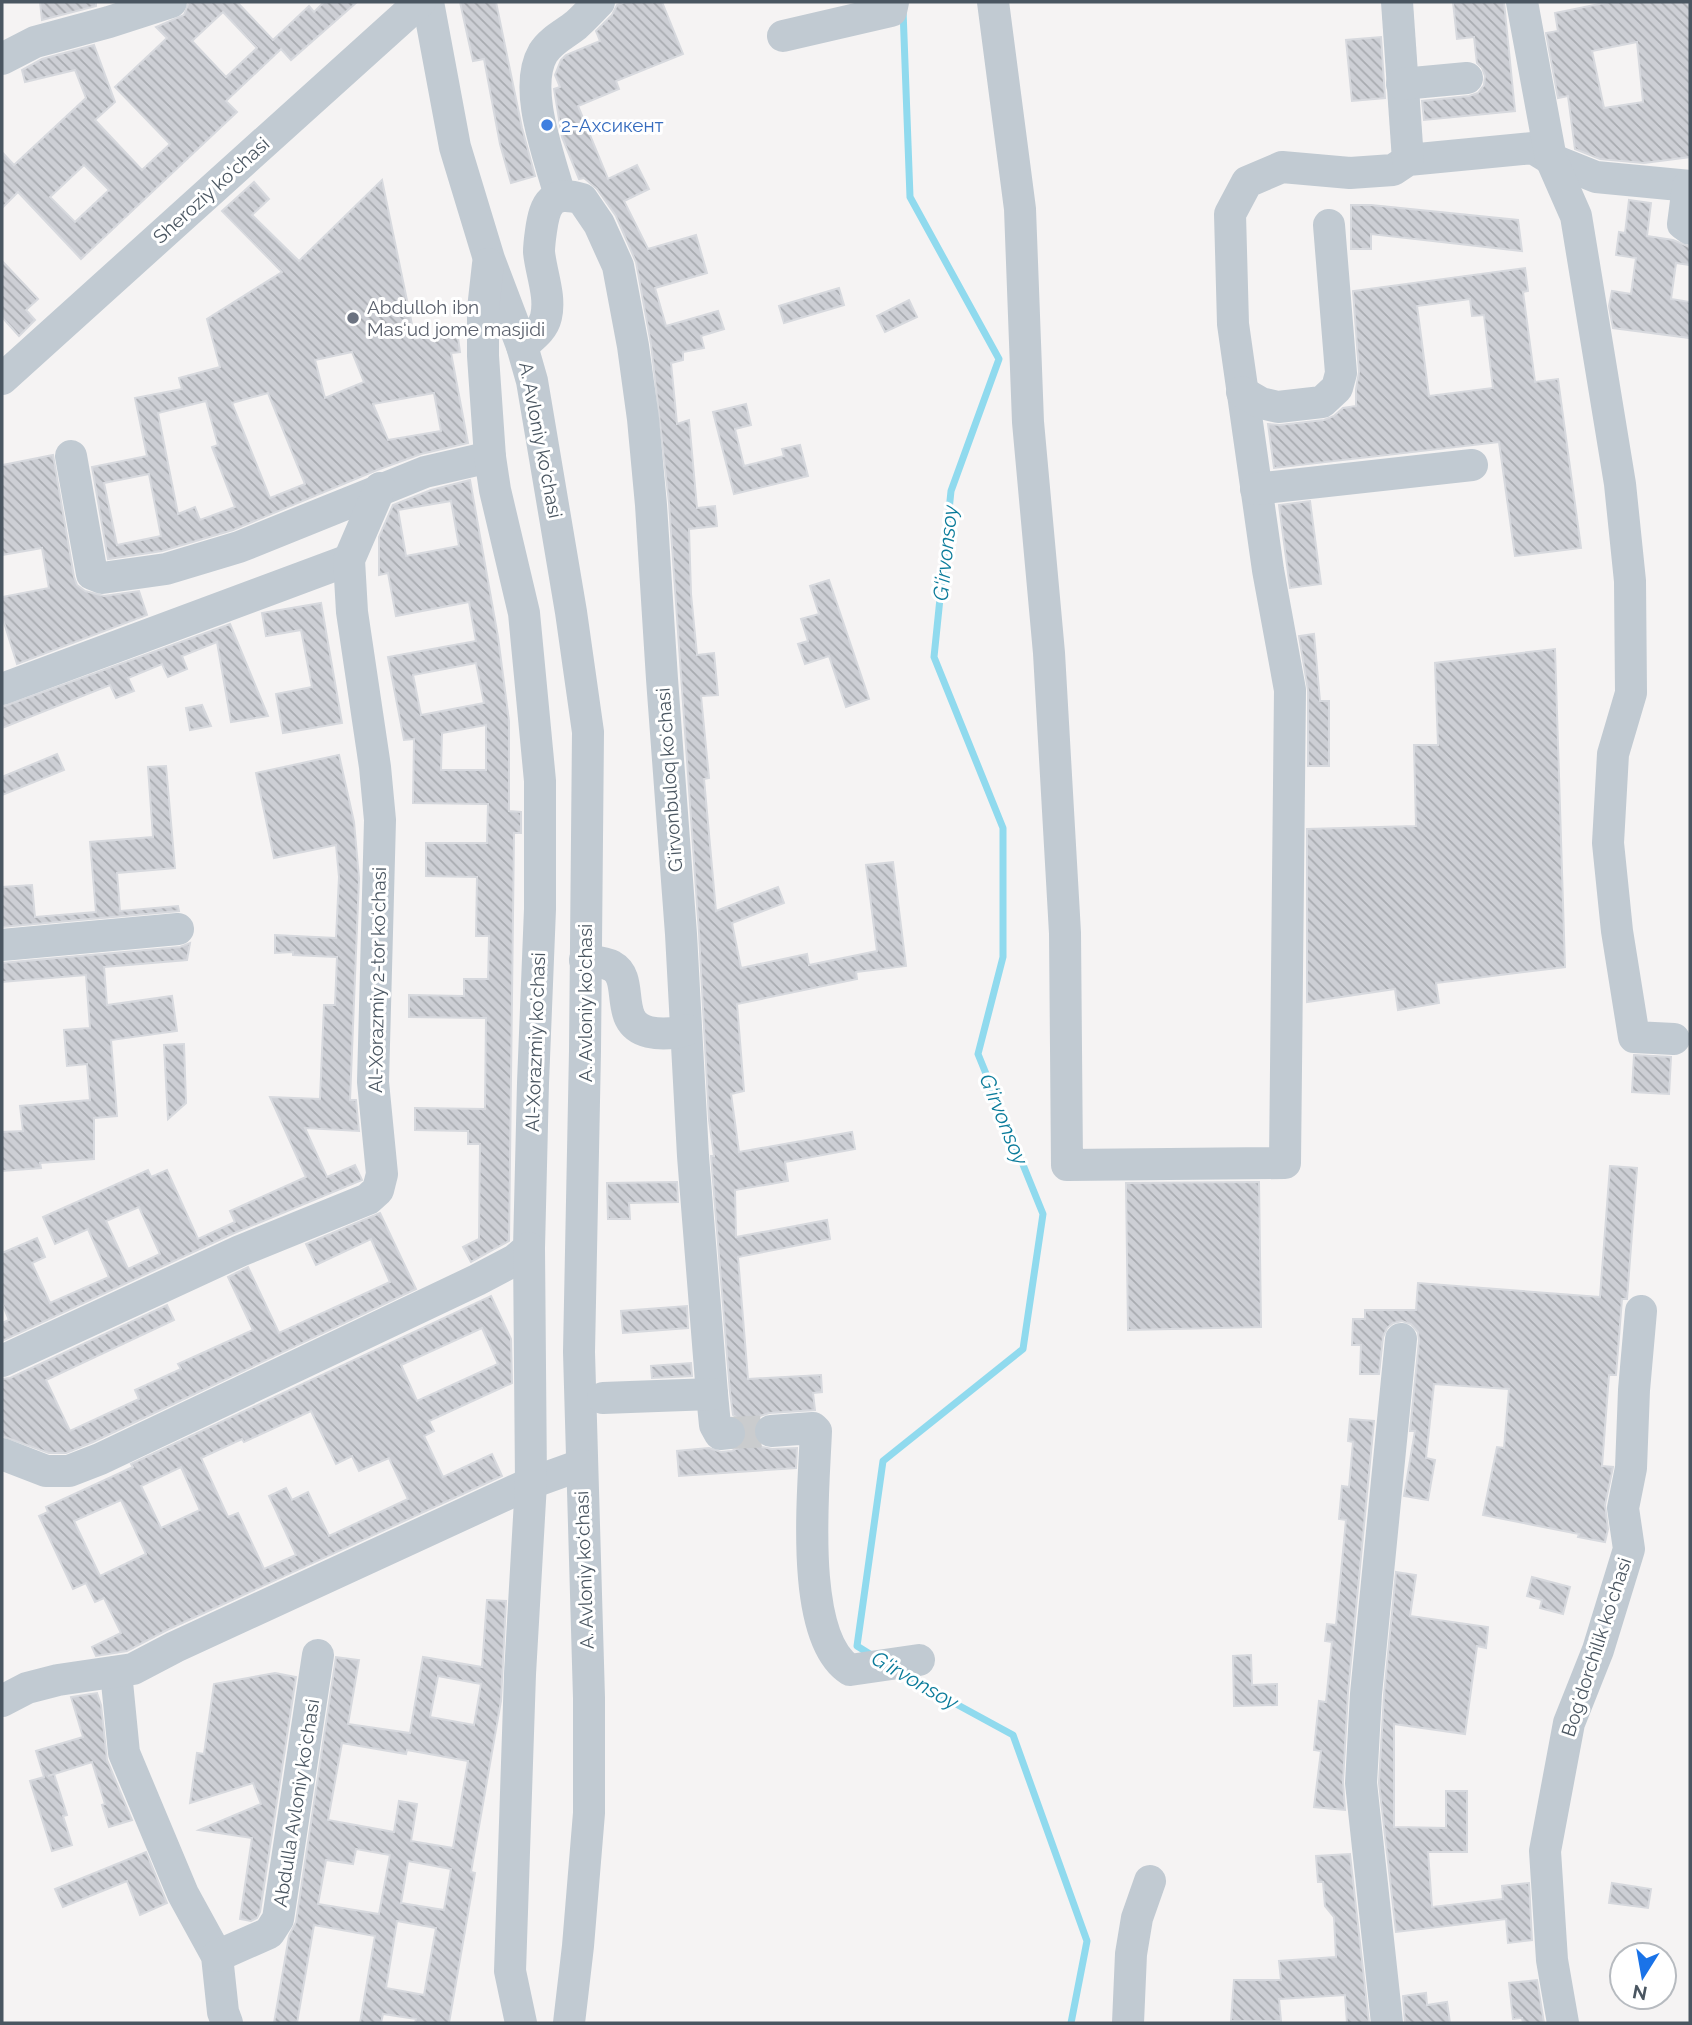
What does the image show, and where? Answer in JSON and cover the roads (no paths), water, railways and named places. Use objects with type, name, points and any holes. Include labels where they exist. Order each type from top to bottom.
[{"type":"street","points":[[2,59],[7,54],[35,42],[171,2]]},
{"type":"street","name":"Sheroziy ko'chasi","points":[[2,379],[420,2]]},
{"type":"street","name":"A. Avloniy ko‘chasi","points":[[428,2],[455,147],[489,259],[522,345],[532,381],[554,504],[588,732],[579,1352],[589,1698],[589,1812],[569,2023]]},
{"type":"street","points":[[522,345],[543,327],[547,316],[548,306],[539,251],[545,210],[551,200],[560,196],[536,97],[536,72],[543,54],[552,42],[578,24],[599,2]]},
{"type":"street","points":[[783,36],[891,11],[893,2]]},
{"type":"street","points":[[993,2],[1020,209],[1028,422],[1049,653],[1065,933],[1067,1165],[1285,1163],[1290,690],[1268,570],[1233,324],[1230,214],[1247,182],[1282,167],[1350,173],[1394,170],[1408,160],[1533,148],[1550,159],[1596,177],[1689,186],[1683,225],[1690,229]]},
{"type":"street","points":[[1397,2],[1408,160]]},
{"type":"street","points":[[1522,2],[1550,159],[1577,216],[1620,484],[1630,581],[1631,693],[1613,754],[1609,792],[1608,844],[1617,931],[1634,1037],[1674,1039]]},
{"type":"street","points":[[1402,84],[1467,78]]},
{"type":"street","name":"Gʻirvonbuloq koʻchasi","points":[[560,196],[582,198],[599,224],[618,266],[633,346],[652,505],[693,1156],[712,1394],[715,1425],[720,1434],[729,1433]]},
{"type":"street","points":[[1242,391],[1261,403],[1278,407],[1322,402],[1337,387],[1341,373],[1329,225]]},
{"type":"street","name":"Al-Xorazmiy koʻchasi","points":[[489,259],[483,309],[482,356],[490,457],[495,490],[524,613],[540,781],[540,909],[529,1248],[531,1483],[519,1687],[510,1971],[521,2023]]},
{"type":"street","points":[[71,456],[92,574],[97,578],[166,569],[239,547],[380,488],[425,472],[490,457]]},
{"type":"street","points":[[1256,489],[1472,465]]},
{"type":"street","name":"Al-Xorazmiy 2-tor koʻchasi","points":[[2,1361],[240,1251],[368,1199],[378,1190],[382,1174],[373,1082],[380,820],[352,612],[349,560],[380,488]]},
{"type":"street","points":[[2,689],[349,560]]},
{"type":"street","points":[[2,945],[178,929]]},
{"type":"street","points":[[585,960],[612,966],[619,974],[626,1009],[632,1023],[640,1030],[666,1034],[686,1030]]},
{"type":"street","points":[[2,1454],[46,1471],[69,1471],[100,1459],[477,1280],[515,1260],[529,1248]]},
{"type":"street","name":"Bogʻdorchilik koʻchasi","points":[[1563,2023],[1552,1961],[1545,1851],[1569,1723],[1598,1650],[1629,1549],[1623,1508],[1631,1468],[1641,1311]]},
{"type":"street","points":[[1387,2023],[1361,1783],[1366,1694],[1401,1339]]},
{"type":"street","points":[[603,1398],[712,1394]]},
{"type":"street","points":[[771,1431],[813,1428],[816,1431],[813,1586],[823,1628],[836,1657],[850,1670],[919,1660]]},
{"type":"street","points":[[2,1701],[27,1688],[132,1669],[531,1483],[581,1465]]},
{"type":"street","name":"Abdulla Avloniy koʻchasi","points":[[217,1956],[269,1933],[278,1919],[318,1655]]},
{"type":"street","points":[[116,1672],[124,1753],[183,1894],[217,1956],[223,2012],[228,2023]]},
{"type":"street","points":[[1128,2023],[1131,1954],[1138,1917],[1150,1881]]},
{"type":"waterway","name":"G‘irvonsoy","points":[[873,1656],[857,1646],[883,1461],[1023,1349],[1043,1214],[978,1054],[1003,957],[1003,828],[934,657],[951,491],[999,359],[910,197],[903,10]]},
{"type":"waterway","name":"G‘irvonsoy","points":[[901,1674],[1013,1735],[1087,1941],[1071,2023]]},
{"type":"tunnel","points":[[729,1433],[771,1431]]},
{"type":"place","name":"2-Ахсикент","points":[[547,125]]},
{"type":"place","name":"Abdulloh ibn Mas‘ud jome masjidi","points":[[353,318]]}]
